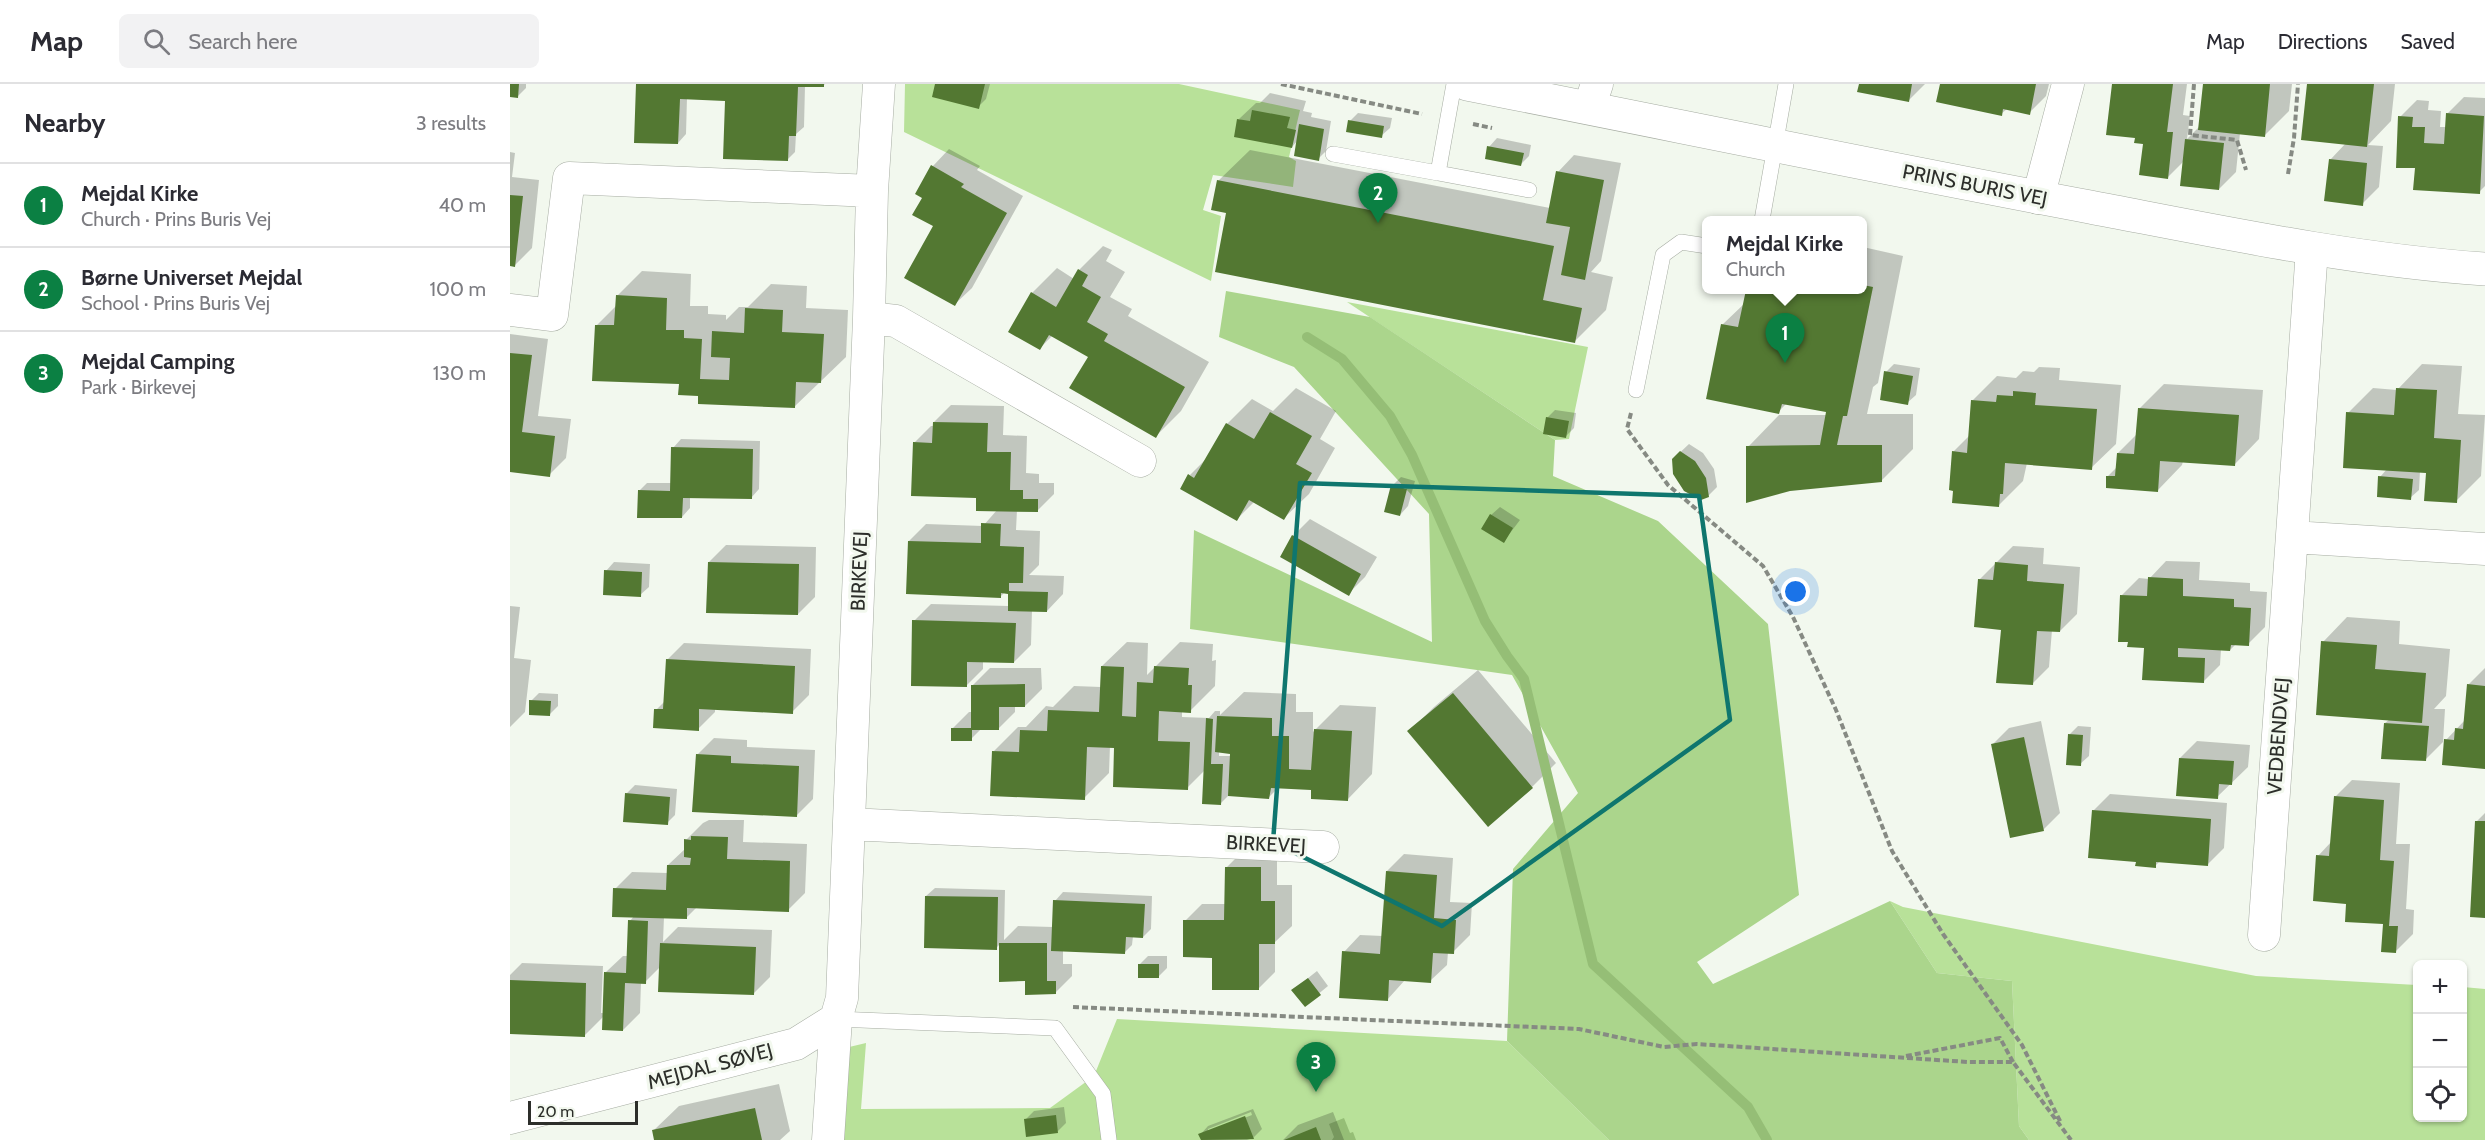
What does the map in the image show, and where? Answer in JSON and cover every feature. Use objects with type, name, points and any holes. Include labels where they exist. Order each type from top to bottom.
[{"type":"street","name":"BIRKEVEJ","points":[[828,1140],[836,1019],[842,998],[872,191],[879,84]]},
{"type":"street","name":"PRINS BURIS VEJ","points":[[1467,84],[1593,96],[1776,145],[2038,198],[2312,249],[2435,266],[2485,269]]},
{"type":"street","points":[[2038,198],[2068,84]]},
{"type":"street","points":[[510,310],[552,315],[570,178],[872,191]]},
{"type":"street","name":"VEDBENDVEJ","points":[[2264,935],[2312,249]]},
{"type":"street","points":[[869,318],[896,321],[1140,461]]},
{"type":"street","points":[[2292,537],[2485,549]]},
{"type":"street","name":"BIRKEVEJ","points":[[849,824],[1323,847]]},
{"type":"street","name":"MEJDAL SØVEJ","points":[[510,1118],[796,1044],[836,1019]]},
{"type":"lane","points":[[1437,173],[1454,84]]},
{"type":"lane","points":[[1763,216],[1786,84]]},
{"type":"lane","points":[[1333,154],[1529,190]]},
{"type":"lane","points":[[1636,390],[1663,255],[1681,242],[1702,245]]},
{"type":"lane","points":[[836,1019],[1055,1028],[1102,1094],[1109,1140]]},
{"type":"path","points":[[2194,84],[2190,135],[2237,140],[2246,170]]},
{"type":"path","points":[[2288,174],[2298,84]]},
{"type":"path","points":[[1636,390],[1627,429],[1668,485],[1762,566],[1793,617],[1836,710],[1892,851],[1943,934],[2022,1045],[2065,1131]]},
{"type":"path","points":[[1068,1007],[1579,1029],[1664,1047],[1697,1044],[2013,1062]]},
{"type":"path","points":[[1900,1057],[2000,1038],[2013,1062],[2071,1140]]},
{"type":"highlighted area","points":[[1300,483],[1699,496],[1730,720],[1442,926],[1273,842]]},
{"type":"shaded area","points":[[905,84],[1179,84],[1300,110],[1289,157],[1296,161],[1293,187],[1213,175],[1203,210],[1221,216],[1211,281],[904,132]]},
{"type":"shaded area","points":[[1226,291],[1370,317],[1555,440],[1553,476],[1658,521],[1768,624],[1799,895],[1697,962],[1713,984],[1890,901],[1937,973],[2012,981],[2019,1126],[2029,1140],[1609,1140],[1507,1041],[1513,869],[1578,793],[1512,675],[1190,629],[1194,530],[1432,642],[1429,514],[1294,367],[1219,337]]},
{"type":"shaded area","points":[[1347,302],[1588,347],[1569,439],[1555,440]]},
{"type":"shaded area","points":[[1890,901],[1903,907],[2256,976],[2413,985],[2413,1122],[2467,1122],[2467,987],[2485,989],[2485,1140],[2029,1140],[2019,1126],[2012,981],[1937,973]]},
{"type":"shaded area","points":[[1117,1019],[1507,1041],[1609,1140],[840,1140],[845,1048],[866,1043],[861,1109],[1050,1108],[1094,1076]]},
{"type":"shaded area","points":[[1344,1118],[1350,1133],[1353,1132],[1356,1140],[1332,1140],[1334,1137],[1329,1124]]},
{"type":"building","points":[[510,84],[519,84],[518,98],[510,97]]},
{"type":"building","points":[[636,84],[824,84],[824,87],[798,87],[796,136],[789,136],[788,161],[723,159],[725,101],[680,99],[678,144],[634,143]]},
{"type":"building","points":[[935,84],[985,84],[979,109],[932,97]]},
{"type":"building","points":[[1859,84],[1912,84],[1909,102],[1857,92]]},
{"type":"building","points":[[1940,84],[2036,84],[2030,115],[2003,109],[2002,116],[1936,102]]},
{"type":"building","points":[[2112,84],[2173,84],[2167,132],[2173,132],[2168,179],[2139,175],[2143,144],[2134,143],[2135,138],[2106,135]]},
{"type":"building","points":[[2203,84],[2270,84],[2265,137],[2198,130]]},
{"type":"building","points":[[2307,84],[2374,84],[2367,147],[2301,140]]},
{"type":"building","points":[[1252,110],[1290,117],[1287,128],[1296,130],[1292,148],[1234,137],[1237,119],[1250,121]]},
{"type":"building","points":[[2446,113],[2484,116],[2480,194],[2413,190],[2415,168],[2396,168],[2398,116],[2413,117],[2412,127],[2425,127],[2424,143],[2444,144]]},
{"type":"building","points":[[1348,120],[1384,126],[1382,138],[1346,132]]},
{"type":"building","points":[[1299,124],[1324,129],[1319,161],[1294,156]]},
{"type":"building","points":[[2185,139],[2224,143],[2219,190],[2180,186]]},
{"type":"building","points":[[1487,146],[1524,153],[1521,166],[1485,159]]},
{"type":"building","points":[[2329,159],[2367,163],[2363,206],[2324,201]]},
{"type":"building","points":[[931,165],[964,184],[961,187],[1007,213],[955,306],[904,278],[933,226],[912,215],[922,198],[915,194]]},
{"type":"building","points":[[1556,171],[1604,180],[1585,280],[1561,275],[1570,227],[1546,223]]},
{"type":"building","points":[[1217,180],[1554,246],[1543,300],[1582,308],[1575,343],[1215,272],[1226,213],[1211,210]]},
{"type":"building","points":[[510,195],[523,196],[515,267],[510,266]]},
{"type":"building","points":[[1078,269],[1088,275],[1082,286],[1101,297],[1087,322],[1108,334],[1104,341],[1185,387],[1156,438],[1069,388],[1088,357],[1049,335],[1040,350],[1008,332],[1031,292],[1056,307]]},
{"type":"building","points":[[1867,286],[1873,287],[1847,416],[1843,416],[1837,445],[1882,445],[1882,482],[1790,491],[1746,503],[1746,446],[1820,445],[1826,412],[1782,404],[1779,414],[1706,399],[1721,324],[1738,327],[1745,294],[1867,294]]},
{"type":"building","points":[[616,295],[667,298],[666,330],[684,330],[684,338],[702,339],[700,379],[729,380],[730,358],[711,357],[712,331],[744,333],[745,308],[783,310],[782,332],[824,334],[821,383],[796,382],[795,408],[698,404],[698,396],[678,395],[679,384],[592,381],[595,325],[614,325]]},
{"type":"building","points":[[510,353],[532,355],[522,432],[555,436],[550,477],[510,472]]},
{"type":"building","points":[[1884,371],[1913,376],[1908,405],[1880,400]]},
{"type":"building","points":[[2396,388],[2437,390],[2434,438],[2461,440],[2457,503],[2424,501],[2426,473],[2343,468],[2346,412],[2394,415]]},
{"type":"building","points":[[2013,391],[2036,393],[2035,405],[2097,409],[2092,470],[2005,463],[2003,494],[2000,494],[1999,507],[1952,503],[1953,491],[1949,490],[1952,451],[1967,453],[1971,400],[1996,402],[1997,395],[2013,396]]},
{"type":"building","points":[[2138,408],[2239,415],[2235,466],[2160,461],[2158,492],[2106,488],[2106,476],[2115,476],[2117,453],[2134,454]]},
{"type":"building","points":[[1270,412],[1312,436],[1296,464],[1312,473],[1284,520],[1249,500],[1237,521],[1180,489],[1188,474],[1194,478],[1226,423],[1254,439]]},
{"type":"building","points":[[1546,417],[1569,421],[1566,438],[1543,434]]},
{"type":"building","points":[[933,422],[988,423],[987,452],[1011,452],[1010,490],[1023,490],[1023,499],[1038,499],[1038,512],[976,511],[976,498],[911,496],[913,442],[932,443]]},
{"type":"building","points":[[671,447],[753,449],[752,499],[683,498],[682,518],[637,518],[638,490],[670,491]]},
{"type":"building","points":[[1680,451],[1695,461],[1706,478],[1709,497],[1701,500],[1684,491],[1673,474],[1672,459]]},
{"type":"building","points":[[2378,476],[2413,479],[2411,500],[2377,497]]},
{"type":"building","points":[[1391,485],[1407,489],[1400,516],[1384,512]]},
{"type":"building","points":[[1490,514],[1513,528],[1504,543],[1481,529]]},
{"type":"building","points":[[981,523],[1001,524],[1000,546],[1024,547],[1023,583],[1009,583],[1009,591],[1048,592],[1047,612],[1008,611],[1008,594],[1001,593],[1001,598],[906,594],[908,541],[981,543]]},
{"type":"building","points":[[1292,535],[1361,574],[1349,596],[1280,557]]},
{"type":"building","points":[[708,562],[799,564],[798,615],[706,613]]},
{"type":"building","points":[[1995,562],[2028,565],[2027,581],[2064,584],[2060,632],[2037,631],[2033,685],[1996,683],[2001,630],[1974,627],[1978,579],[1993,580]]},
{"type":"building","points":[[604,570],[642,572],[641,597],[603,595]]},
{"type":"building","points":[[2148,577],[2183,579],[2183,596],[2234,599],[2234,607],[2251,608],[2249,646],[2231,645],[2230,651],[2178,648],[2178,657],[2205,658],[2204,683],[2142,680],[2144,648],[2127,647],[2128,642],[2118,642],[2120,595],[2147,596]]},
{"type":"building","points":[[912,620],[1016,623],[1014,663],[967,662],[967,687],[911,686]]},
{"type":"building","points":[[2321,641],[2377,645],[2375,669],[2426,673],[2422,723],[2316,715]]},
{"type":"building","points":[[666,659],[795,666],[793,714],[699,709],[699,731],[653,728],[654,709],[663,709]]},
{"type":"building","points":[[1101,666],[1124,667],[1122,716],[1136,717],[1137,682],[1153,683],[1154,666],[1189,668],[1188,685],[1192,685],[1191,713],[1159,711],[1158,741],[1190,742],[1188,790],[1113,787],[1114,748],[1087,747],[1085,800],[990,796],[992,751],[1019,752],[1020,730],[1047,731],[1048,710],[1099,712]]},
{"type":"building","points":[[1025,684],[1025,707],[999,707],[999,730],[972,730],[972,741],[951,741],[951,728],[971,728],[971,685]]},
{"type":"building","points":[[2467,684],[2485,686],[2485,769],[2442,765],[2444,739],[2454,740],[2455,728],[2463,729]]},
{"type":"building","points":[[1453,693],[1533,788],[1488,827],[1407,731]]},
{"type":"building","points":[[529,700],[551,701],[550,716],[529,715]]},
{"type":"building","points":[[1217,716],[1272,718],[1272,736],[1289,736],[1289,769],[1311,770],[1314,729],[1352,731],[1348,801],[1311,799],[1311,790],[1271,788],[1269,799],[1228,796],[1230,754],[1215,752]]},
{"type":"building","points":[[1206,718],[1213,719],[1211,764],[1223,764],[1221,805],[1202,804]]},
{"type":"building","points":[[2384,723],[2429,726],[2426,761],[2381,759]]},
{"type":"building","points":[[2068,734],[2083,735],[2081,766],[2066,765]]},
{"type":"building","points":[[2024,737],[2044,831],[2010,838],[1991,744]]},
{"type":"building","points":[[696,754],[731,756],[731,763],[799,766],[797,817],[692,812]]},
{"type":"building","points":[[2179,758],[2234,761],[2232,785],[2219,784],[2218,799],[2176,796]]},
{"type":"building","points":[[625,793],[670,797],[668,825],[623,822]]},
{"type":"building","points":[[2334,796],[2384,800],[2380,860],[2394,861],[2389,926],[2398,926],[2396,953],[2381,952],[2383,924],[2345,922],[2346,904],[2313,901],[2316,855],[2329,856]]},
{"type":"building","points":[[2092,810],[2211,819],[2208,866],[2156,862],[2156,868],[2135,866],[2136,862],[2088,858]]},
{"type":"building","points":[[2475,821],[2485,821],[2485,918],[2470,917]]},
{"type":"building","points":[[691,836],[728,837],[727,859],[790,861],[789,912],[687,908],[687,919],[612,917],[613,888],[666,890],[667,865],[690,865],[691,858],[684,857],[684,839],[691,840]]},
{"type":"building","points":[[1225,867],[1261,867],[1261,901],[1275,901],[1275,944],[1259,944],[1259,990],[1212,990],[1212,958],[1183,957],[1183,920],[1224,920]]},
{"type":"building","points":[[1386,871],[1437,875],[1434,918],[1456,920],[1454,954],[1433,953],[1431,983],[1389,980],[1388,1001],[1339,998],[1342,951],[1380,954]]},
{"type":"building","points":[[925,896],[998,897],[997,950],[924,948]]},
{"type":"building","points":[[1053,900],[1145,904],[1143,938],[1126,937],[1125,954],[1051,951]]},
{"type":"building","points":[[628,920],[648,921],[646,984],[625,983],[623,1031],[602,1030],[604,972],[626,973]]},
{"type":"building","points":[[660,943],[756,947],[754,995],[658,992]]},
{"type":"building","points":[[999,943],[1047,943],[1047,981],[1056,981],[1056,994],[1025,995],[1025,981],[999,982]]},
{"type":"building","points":[[1138,964],[1159,964],[1159,978],[1138,978]]},
{"type":"building","points":[[1308,978],[1321,995],[1305,1007],[1291,990]]},
{"type":"building","points":[[510,980],[586,983],[585,1037],[510,1034]]},
{"type":"building","points":[[755,1108],[762,1140],[654,1140],[652,1130]]},
{"type":"building","points":[[1056,1115],[1058,1133],[1026,1137],[1024,1119]]},
{"type":"building","points":[[1245,1116],[1254,1139],[1201,1140],[1198,1134]]},
{"type":"building","points":[[1316,1127],[1321,1140],[1284,1140]]},
{"type":"waterway","points":[[1307,337],[1342,359],[1390,416],[1412,455],[1485,621],[1524,679],[1593,964],[1748,1107],[1767,1140]]},
{"type":"place","name":"Børne Universet Mejdal","points":[[1378,223]]},
{"type":"place","name":"Mejdal Kirke","points":[[1785,363]]},
{"type":"place","name":"Mejdal Camping","points":[[1316,1092]]}]
